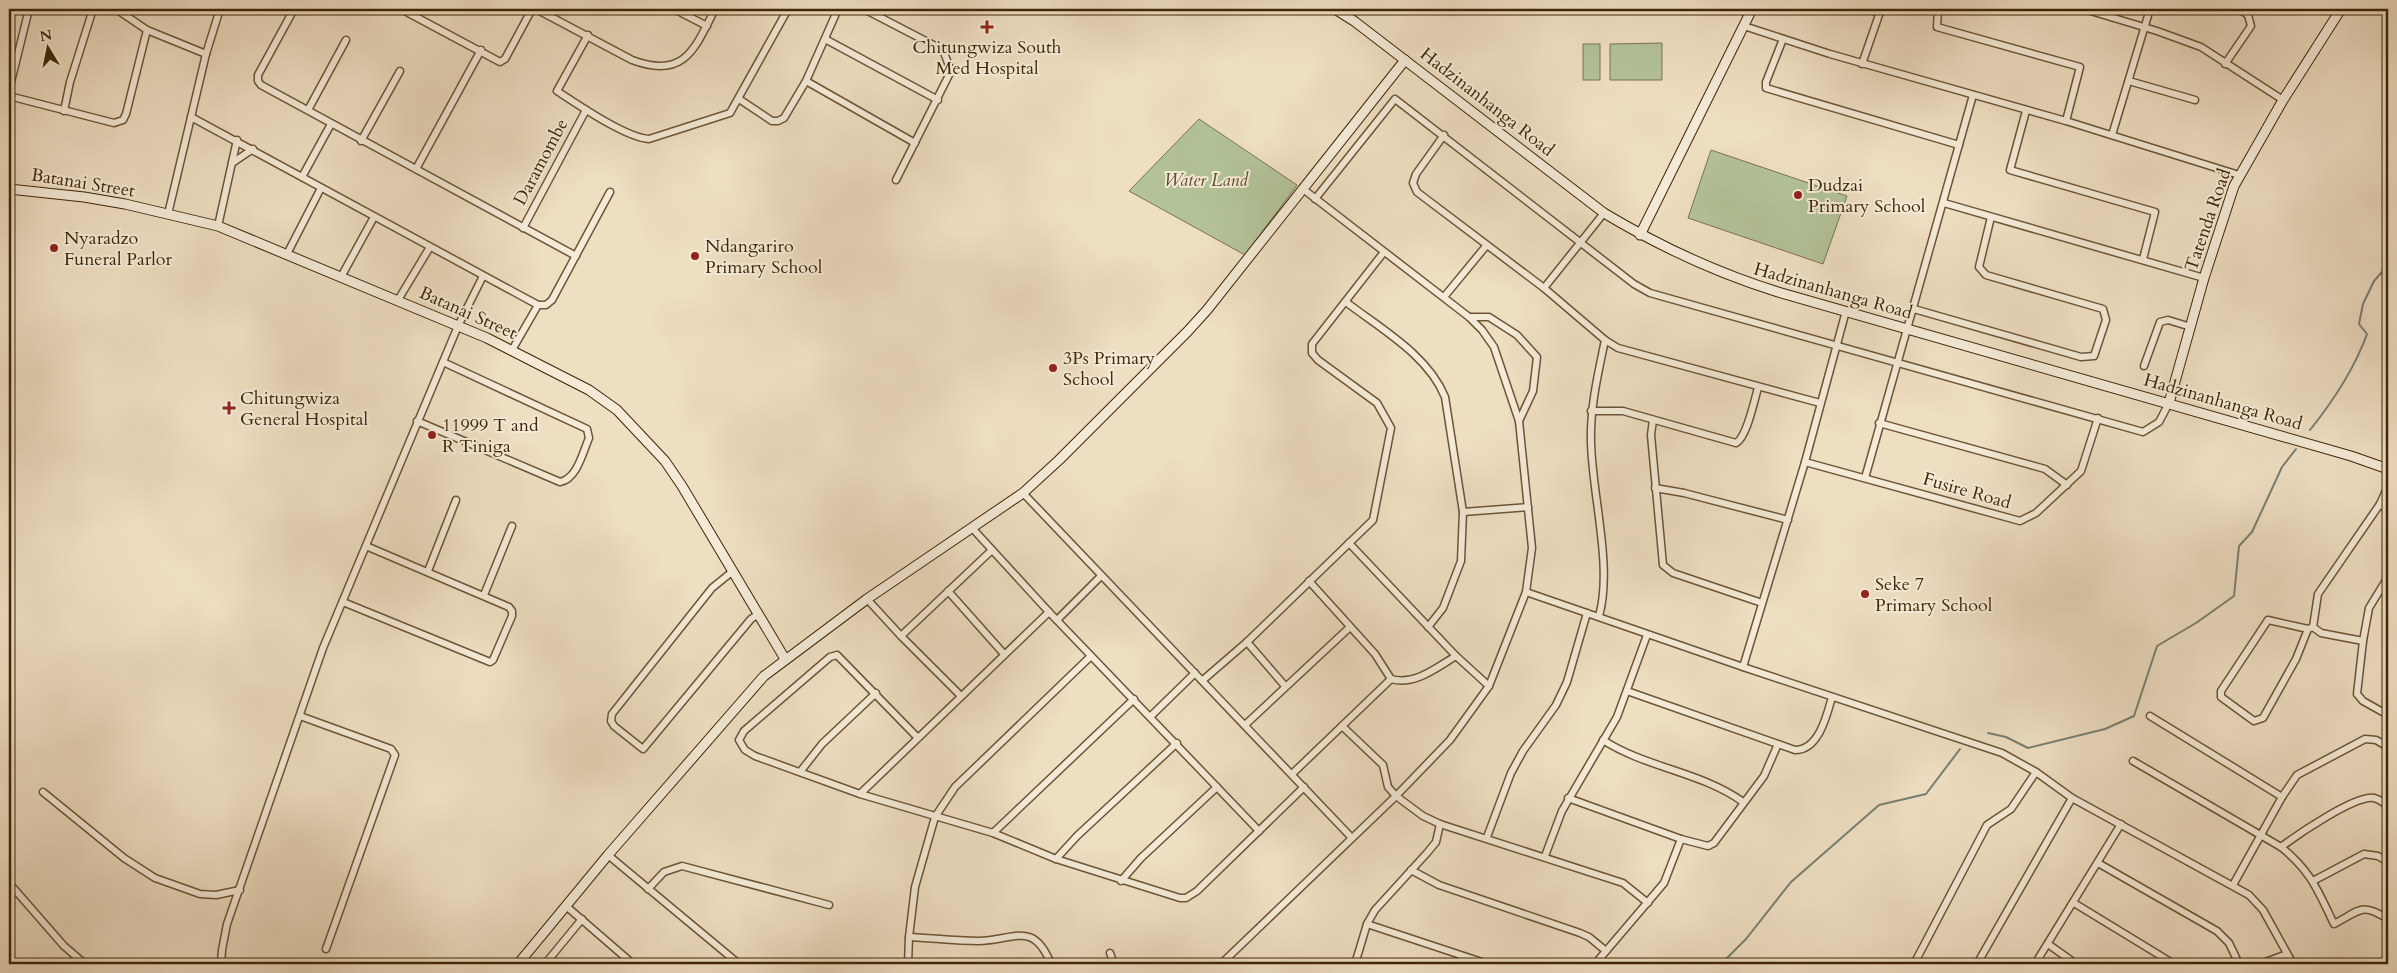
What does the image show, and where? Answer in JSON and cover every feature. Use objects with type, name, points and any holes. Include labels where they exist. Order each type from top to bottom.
[{"type":"street","points":[[9,90],[29,9]]},
{"type":"street","points":[[64,111],[70,82],[93,9]]},
{"type":"street","points":[[116,9],[147,30],[206,54]]},
{"type":"street","points":[[168,214],[206,54],[220,9]]},
{"type":"street","points":[[294,9],[258,79],[260,85],[576,256]]},
{"type":"street","points":[[401,9],[500,62],[505,59],[532,9]]},
{"type":"street","points":[[536,9],[638,62],[667,65],[679,62],[688,56],[715,9]]},
{"type":"street","points":[[674,9],[706,26]]},
{"type":"street","points":[[588,35],[557,91],[586,110],[636,136],[649,139],[730,113],[788,9]]},
{"type":"street","points":[[739,99],[772,121],[784,118],[806,80],[838,9]]},
{"type":"street","points":[[864,9],[943,50],[951,71],[896,180]]},
{"type":"street","name":"Hadzinanhanga Road","points":[[1335,9],[1406,60],[1604,213],[1640,235],[1743,281],[2388,469]]},
{"type":"street","points":[[1640,235],[1752,9]]},
{"type":"street","points":[[1862,64],[1881,11],[1868,9]]},
{"type":"street","points":[[1938,9],[1937,27],[2080,67],[2066,122]]},
{"type":"street","points":[[2084,9],[2097,11],[2201,47],[2283,100]]},
{"type":"street","points":[[2112,135],[2150,9]]},
{"type":"street","points":[[2225,64],[2252,26],[2248,16],[2239,9]]},
{"type":"street","name":"Tatenda Road","points":[[2168,404],[2204,278],[2239,175],[2340,9]]},
{"type":"street","points":[[1744,26],[1862,64],[2112,135],[2239,175]]},
{"type":"street","points":[[9,96],[114,123],[123,120],[147,30]]},
{"type":"street","points":[[824,39],[938,100]]},
{"type":"street","points":[[1782,39],[1766,82],[1766,88],[1959,145]]},
{"type":"street","points":[[308,110],[346,40]]},
{"type":"street","points":[[416,169],[480,50]]},
{"type":"street","points":[[518,964],[608,855],[756,684],[785,659],[868,599],[1023,493],[1059,460],[1194,324],[1406,60]]},
{"type":"street","points":[[361,140],[400,71]]},
{"type":"street","points":[[806,80],[915,143]]},
{"type":"street","points":[[2129,81],[2195,100]]},
{"type":"street","points":[[1865,478],[1973,95]]},
{"type":"street","points":[[1315,199],[1395,99],[1634,284],[1650,293],[2143,432],[2159,422],[2168,404]]},
{"type":"street","name":"Daramombe","points":[[523,228],[586,110]]},
{"type":"street","points":[[2026,112],[2010,170],[2154,212],[2143,259]]},
{"type":"street","points":[[191,117],[538,305],[546,305],[552,300],[610,192]]},
{"type":"street","points":[[302,177],[330,124]]},
{"type":"street","points":[[1444,136],[1416,174],[1413,183],[1417,192],[1544,288],[1605,340],[1618,348],[1820,404]]},
{"type":"street","points":[[218,226],[236,140]]},
{"type":"street","points":[[232,164],[253,149]]},
{"type":"street","points":[[286,254],[322,188]]},
{"type":"street","name":"Batanai Street","points":[[9,189],[84,197],[218,226],[458,326],[512,350],[589,390],[617,410],[665,461],[682,486],[785,659]]},
{"type":"street","points":[[1220,964],[1396,796],[1450,740],[1489,686],[1526,592],[1532,548],[1519,421],[1494,347],[1482,330],[1469,317],[1303,189]]},
{"type":"street","points":[[1944,203],[2204,278]]},
{"type":"street","points":[[1544,288],[1604,213]]},
{"type":"street","points":[[341,277],[374,217]]},
{"type":"street","points":[[1914,309],[2081,357],[2094,356],[2106,320],[2103,308],[1986,276],[1980,267],[1991,217]]},
{"type":"street","points":[[1444,297],[1486,246]]},
{"type":"street","points":[[398,300],[430,247]]},
{"type":"street","points":[[1203,680],[1247,642],[1373,520],[1391,428],[1377,403],[1318,360],[1312,353],[1312,344],[1384,252]]},
{"type":"street","points":[[221,964],[227,924],[323,648],[417,421],[458,326],[483,276]]},
{"type":"street","points":[[1346,302],[1415,356],[1438,380],[1445,397],[1463,512],[1461,562],[1443,608],[1428,626]]},
{"type":"street","points":[[512,350],[538,305]]},
{"type":"street","points":[[1743,667],[1805,462],[1846,311]]},
{"type":"street","points":[[1469,317],[1489,317],[1517,335],[1538,357],[1534,391],[1519,421]]},
{"type":"street","points":[[2144,366],[2160,322],[2168,320],[2191,327]]},
{"type":"street","points":[[1599,616],[1604,598],[1604,575],[1591,443],[1591,411],[1605,340]]},
{"type":"street","points":[[417,421],[560,482],[567,480],[574,472],[586,447],[590,436],[587,429],[443,362]]},
{"type":"street","points":[[1591,411],[1623,411],[1736,444],[1741,441],[1745,431],[1758,388]]},
{"type":"street","name":"Fusire Road","points":[[1805,462],[2020,521],[2036,513],[2081,471],[2086,462],[2098,418]]},
{"type":"street","points":[[1653,420],[1651,435],[1661,559],[1666,569],[1762,603]]},
{"type":"street","points":[[1879,423],[2045,469],[2056,475],[2067,485]]},
{"type":"street","points":[[2362,642],[2321,633],[2310,628],[2268,620],[2221,691],[2221,697],[2254,721],[2263,718],[2296,659],[2310,628],[2318,594],[2380,504],[2388,486]]},
{"type":"street","points":[[1655,488],[1684,493],[1788,520]]},
{"type":"street","points":[[1023,493],[1351,837]]},
{"type":"street","points":[[428,571],[456,500]]},
{"type":"street","points":[[2380,504],[2388,510]]},
{"type":"street","points":[[1463,512],[1528,507]]},
{"type":"street","points":[[484,595],[512,526]]},
{"type":"street","points":[[973,529],[1049,612],[1151,716],[1259,831]]},
{"type":"street","points":[[1349,543],[1456,656],[1489,686]]},
{"type":"street","points":[[343,602],[492,662],[512,611],[509,607],[366,546]]},
{"type":"street","points":[[901,636],[992,550]]},
{"type":"street","points":[[733,571],[712,588],[612,714],[611,721],[614,726],[643,749],[751,619],[758,615]]},
{"type":"street","points":[[1057,620],[1101,576]]},
{"type":"street","points":[[2388,576],[2369,608],[2362,642],[2357,694],[2363,701],[2388,715]]},
{"type":"street","points":[[1309,581],[1375,654],[1391,679],[1414,680],[1456,656]]},
{"type":"street","points":[[948,591],[1004,654]]},
{"type":"street","points":[[1526,592],[1599,616],[1647,635],[2002,753],[2036,772],[2072,798],[2233,885],[2256,901],[2293,964]]},
{"type":"street","points":[[868,599],[901,636],[961,696]]},
{"type":"street","points":[[860,794],[917,737],[1049,612]]},
{"type":"street","points":[[1487,837],[1511,773],[1523,751],[1556,705],[1567,682],[1587,613]]},
{"type":"street","points":[[1245,725],[1350,627]]},
{"type":"street","points":[[1545,856],[1568,798],[1617,717],[1647,635]]},
{"type":"street","points":[[1247,642],[1285,686]]},
{"type":"street","points":[[917,737],[841,657],[833,655],[744,732],[739,740],[749,754],[860,794],[993,833],[1056,859],[1180,898],[1186,898],[1197,891],[1304,787]]},
{"type":"street","points":[[908,964],[915,886],[935,817],[955,787],[1091,656]]},
{"type":"street","points":[[1151,716],[1195,673]]},
{"type":"street","points":[[1292,774],[1391,679]]},
{"type":"street","points":[[1627,691],[1795,750],[1801,750],[1808,746],[1825,721],[1832,697]]},
{"type":"street","points":[[800,772],[822,744],[876,693]]},
{"type":"street","points":[[993,833],[1134,699]]},
{"type":"street","points":[[300,716],[391,749],[394,755],[326,949]]},
{"type":"street","points":[[2150,716],[2282,797]]},
{"type":"street","points":[[1342,726],[1383,765],[1388,787],[1396,796],[1423,816],[1440,824],[1487,837],[1623,883],[1648,903]]},
{"type":"street","points":[[2233,885],[2282,797],[2297,776],[2356,742],[2365,739],[2387,743]]},
{"type":"street","points":[[1603,740],[1620,751],[1728,791],[1743,802]]},
{"type":"street","points":[[1056,859],[1176,743]]},
{"type":"street","points":[[1568,798],[1681,839],[1705,846],[1711,845],[1764,776],[1778,744]]},
{"type":"street","points":[[2133,761],[2260,837],[2281,847],[2299,862],[2313,881],[2334,924],[2364,908],[2371,909],[2388,918]]},
{"type":"street","points":[[1914,964],[1987,825],[2011,809],[2036,772]]},
{"type":"street","points":[[1121,881],[1142,858],[1217,787]]},
{"type":"street","points":[[43,792],[124,858],[155,878],[200,894],[216,895],[240,890]]},
{"type":"street","points":[[1978,964],[2072,798]]},
{"type":"street","points":[[2281,847],[2316,822],[2364,798],[2375,798],[2388,806]]},
{"type":"street","points":[[1355,964],[1367,924],[1375,910],[1389,892],[1436,842],[1440,824]]},
{"type":"street","points":[[2035,964],[2121,824]]},
{"type":"street","points":[[1595,964],[1664,883],[1681,839]]},
{"type":"street","points":[[2313,881],[2364,854],[2378,856],[2388,862]]},
{"type":"street","points":[[608,855],[736,963]]},
{"type":"street","points":[[2098,863],[2217,932],[2230,943],[2239,964]]},
{"type":"street","points":[[648,890],[664,872],[682,866],[829,905]]},
{"type":"street","points":[[1411,870],[1439,885],[1589,936],[1606,952]]},
{"type":"street","points":[[9,883],[64,946],[84,964]]},
{"type":"street","points":[[2074,903],[2174,964]]},
{"type":"street","points":[[566,906],[582,919],[625,962],[633,964]]},
{"type":"street","points":[[544,964],[582,919]]},
{"type":"street","points":[[1367,924],[1488,964]]},
{"type":"street","points":[[909,937],[978,941],[1009,936],[1026,936],[1041,944],[1051,964]]},
{"type":"street","points":[[2048,944],[2076,964]]},
{"type":"street","points":[[1110,953],[1114,964]]},
{"type":"street","points":[[2260,964],[2288,954]]},
{"type":"green space","points":[[1662,43],[1662,80],[1610,80],[1610,44]]},
{"type":"green space","points":[[1583,44],[1600,44],[1600,80],[1583,80]]},
{"type":"green space","name":"Water Land","points":[[1199,119],[1297,185],[1245,255],[1129,191]]},
{"type":"green space","points":[[1711,150],[1847,196],[1823,264],[1688,218]]},
{"type":"waterway","points":[[2310,430],[2343,384],[2362,347],[2367,334],[2359,324],[2363,304],[2374,281],[2382,272],[2388,251]]},
{"type":"waterway","points":[[1988,733],[2006,737],[2028,748],[2105,729],[2134,716],[2157,646],[2196,623],[2234,596],[2239,546],[2252,532],[2282,467],[2296,449]]},
{"type":"waterway","points":[[1721,964],[1746,939],[1791,882],[1879,805],[1926,794],[1960,749]]},
{"type":"place","name":"Chitungwiza South Med Hospital","points":[[987,27]]},
{"type":"place","name":"Dudzai Primary School","points":[[1798,195]]},
{"type":"place","name":"Nyaradzo Funeral Parlor","points":[[54,248]]},
{"type":"place","name":"Ndangariro Primary School","points":[[695,256]]},
{"type":"place","name":"3Ps Primary School","points":[[1053,368]]},
{"type":"place","name":"Chitungwiza General Hospital","points":[[229,408]]},
{"type":"place","name":"11999 T and R Tiniga","points":[[432,435]]},
{"type":"place","name":"Seke 7 Primary School","points":[[1865,594]]}]
